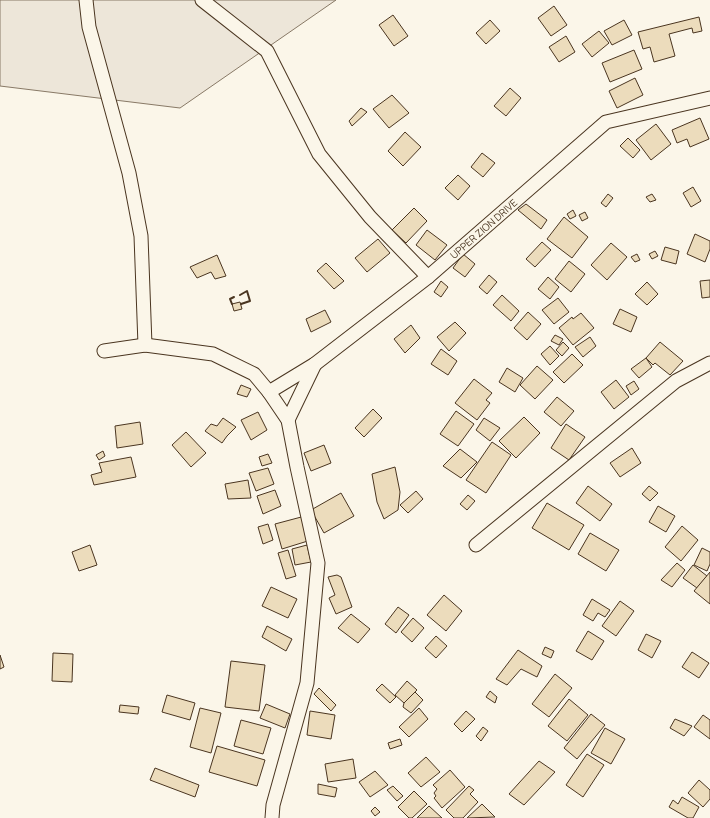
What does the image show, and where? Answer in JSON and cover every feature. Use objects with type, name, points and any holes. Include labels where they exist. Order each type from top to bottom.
[{"type":"street","points":[[86,0],[90,27],[129,173],[141,236],[145,345]]},
{"type":"street","points":[[202,0],[267,51],[319,154],[370,217],[428,277]]},
{"type":"street","name":"UPPER ZION DRIVE","points":[[269,392],[315,364],[428,277],[606,122],[710,98]]},
{"type":"street","points":[[104,351],[145,345],[213,354],[254,374],[269,392],[288,420],[318,563],[307,684],[273,805],[272,818]]},
{"type":"street","points":[[476,545],[676,381],[710,363]]},
{"type":"street","points":[[288,420],[315,364]]},
{"type":"shaded area","points":[[0,0],[336,0],[180,108],[0,86]]},
{"type":"building","points":[[554,6],[567,25],[551,36],[538,18]]},
{"type":"building","points":[[393,15],[408,36],[394,46],[379,25]]},
{"type":"building","points":[[699,17],[702,31],[693,33],[692,28],[669,34],[675,56],[654,62],[650,47],[643,49],[638,32]]},
{"type":"building","points":[[490,20],[500,31],[486,44],[476,33]]},
{"type":"building","points":[[624,20],[632,35],[612,45],[604,31]]},
{"type":"building","points":[[599,31],[609,43],[592,57],[582,44]]},
{"type":"building","points":[[566,36],[575,52],[559,62],[549,47]]},
{"type":"building","points":[[634,50],[642,69],[610,82],[602,63]]},
{"type":"building","points":[[635,78],[643,95],[617,108],[609,91]]},
{"type":"building","points":[[510,88],[521,98],[506,116],[494,106]]},
{"type":"building","points":[[392,95],[409,113],[389,128],[373,109]]},
{"type":"building","points":[[361,108],[367,112],[352,126],[349,121]]},
{"type":"building","points":[[700,118],[709,139],[690,147],[687,139],[677,143],[672,130]]},
{"type":"building","points":[[656,124],[671,144],[651,160],[636,140]]},
{"type":"building","points":[[405,132],[421,147],[403,166],[388,151]]},
{"type":"building","points":[[628,138],[640,150],[633,158],[620,146]]},
{"type":"building","points":[[482,153],[495,163],[483,177],[471,167]]},
{"type":"building","points":[[458,175],[470,186],[458,200],[445,188]]},
{"type":"building","points":[[693,187],[701,201],[691,207],[683,193]]},
{"type":"building","points":[[608,194],[613,198],[606,207],[601,203]]},
{"type":"building","points":[[652,194],[656,200],[650,202],[646,197]]},
{"type":"building","points":[[526,204],[547,220],[541,229],[518,210]]},
{"type":"building","points":[[414,208],[427,221],[406,243],[392,230]]},
{"type":"building","points":[[573,210],[576,216],[570,219],[567,214]]},
{"type":"building","points":[[585,212],[588,218],[582,221],[579,215]]},
{"type":"building","points":[[564,217],[588,237],[572,258],[547,239]]},
{"type":"building","points":[[427,230],[447,245],[435,260],[416,245]]},
{"type":"building","points":[[695,234],[710,241],[710,249],[705,262],[687,254]]},
{"type":"building","points":[[378,239],[390,253],[367,272],[355,258]]},
{"type":"building","points":[[542,242],[551,250],[535,267],[526,259]]},
{"type":"building","points":[[611,243],[627,257],[607,280],[591,265]]},
{"type":"building","points":[[665,247],[679,251],[676,264],[661,260]]},
{"type":"building","points":[[655,251],[658,256],[652,259],[649,254]]},
{"type":"building","points":[[463,254],[475,264],[465,277],[453,268]]},
{"type":"building","points":[[637,254],[640,260],[635,262],[631,257]]},
{"type":"building","points":[[217,255],[226,276],[215,279],[211,272],[197,278],[190,267]]},
{"type":"building","points":[[569,261],[585,274],[571,292],[555,279]]},
{"type":"building","points":[[326,263],[344,281],[334,289],[317,271]]},
{"type":"building","points":[[489,275],[497,282],[487,294],[479,287]]},
{"type":"building","points":[[548,277],[559,287],[550,299],[538,289]]},
{"type":"building","points":[[710,280],[710,297],[702,298],[700,281]]},
{"type":"building","points":[[441,281],[448,287],[441,297],[434,292]]},
{"type":"building","points":[[647,282],[658,294],[647,305],[635,294]]},
{"type":"building","points":[[502,295],[519,311],[511,321],[493,305]]},
{"type":"building","points":[[558,298],[569,312],[554,324],[542,310]]},
{"type":"building","points":[[240,302],[242,309],[234,311],[232,304]]},
{"type":"building","points":[[620,309],[637,317],[631,332],[613,324]]},
{"type":"building","points":[[325,310],[331,322],[311,332],[306,319]]},
{"type":"building","points":[[528,312],[541,324],[527,340],[514,328]]},
{"type":"building","points":[[581,313],[594,328],[573,345],[559,328],[572,317],[573,319]]},
{"type":"building","points":[[455,322],[466,333],[449,351],[437,337]]},
{"type":"building","points":[[411,325],[420,338],[405,353],[394,339]]},
{"type":"building","points":[[555,335],[563,339],[559,345],[551,341]]},
{"type":"building","points":[[590,337],[596,346],[583,357],[575,347]]},
{"type":"building","points":[[563,342],[569,348],[562,356],[556,350]]},
{"type":"building","points":[[660,342],[683,361],[670,375],[655,363],[653,365],[646,358]]},
{"type":"building","points":[[550,346],[559,356],[550,365],[541,354]]},
{"type":"building","points":[[441,349],[457,361],[448,375],[431,364]]},
{"type":"building","points":[[572,354],[583,365],[564,383],[553,372]]},
{"type":"building","points":[[646,358],[652,367],[639,378],[631,369]]},
{"type":"building","points":[[537,366],[553,380],[535,399],[520,385]]},
{"type":"building","points":[[507,368],[523,378],[515,392],[499,382]]},
{"type":"building","points":[[474,379],[492,393],[486,400],[490,403],[477,420],[455,403]]},
{"type":"building","points":[[616,380],[629,397],[614,409],[601,392]]},
{"type":"building","points":[[634,381],[639,389],[631,395],[626,386]]},
{"type":"building","points":[[241,385],[251,389],[247,397],[237,394]]},
{"type":"building","points":[[557,397],[574,411],[561,426],[544,412]]},
{"type":"building","points":[[373,409],[382,418],[364,437],[355,428]]},
{"type":"building","points":[[456,411],[474,424],[458,446],[440,434]]},
{"type":"building","points":[[258,412],[267,430],[251,440],[241,420]]},
{"type":"building","points":[[524,417],[540,433],[516,458],[499,441]]},
{"type":"building","points":[[223,418],[236,427],[222,443],[205,431],[211,424],[217,426]]},
{"type":"building","points":[[484,418],[500,428],[490,441],[476,430]]},
{"type":"building","points":[[140,422],[143,444],[117,448],[115,426]]},
{"type":"building","points":[[566,424],[585,437],[569,460],[551,448]]},
{"type":"building","points":[[186,432],[206,453],[191,467],[172,445]]},
{"type":"building","points":[[492,442],[511,455],[486,493],[466,480]]},
{"type":"building","points":[[324,445],[331,463],[311,471],[304,453]]},
{"type":"building","points":[[632,448],[641,463],[620,477],[610,463]]},
{"type":"building","points":[[460,449],[477,462],[461,478],[443,466]]},
{"type":"building","points":[[103,451],[105,456],[99,460],[96,455]]},
{"type":"building","points":[[268,454],[272,463],[262,466],[259,457]]},
{"type":"building","points":[[131,457],[136,477],[94,485],[91,475],[102,472],[99,463]]},
{"type":"building","points":[[395,467],[400,492],[398,510],[384,519],[377,502],[372,474]]},
{"type":"building","points":[[268,468],[274,484],[256,491],[249,473]]},
{"type":"building","points":[[248,480],[251,498],[228,499],[225,484]]},
{"type":"building","points":[[588,486],[612,504],[600,521],[576,503]]},
{"type":"building","points":[[649,486],[658,493],[650,501],[642,494]]},
{"type":"building","points":[[275,490],[281,506],[263,514],[257,496]]},
{"type":"building","points":[[416,491],[423,499],[408,513],[400,505]]},
{"type":"building","points":[[341,493],[354,516],[324,533],[311,510]]},
{"type":"building","points":[[468,495],[475,501],[467,510],[460,504]]},
{"type":"building","points":[[547,503],[584,525],[569,550],[532,528]]},
{"type":"building","points":[[658,506],[675,516],[666,532],[649,522]]},
{"type":"building","points":[[305,516],[311,540],[282,549],[275,524]]},
{"type":"building","points":[[268,524],[273,540],[263,544],[258,527]]},
{"type":"building","points":[[682,526],[698,540],[681,561],[665,547]]},
{"type":"building","points":[[590,533],[619,550],[606,571],[578,554]]},
{"type":"building","points":[[90,545],[97,565],[79,571],[72,552]]},
{"type":"building","points":[[307,545],[311,562],[295,565],[292,549]]},
{"type":"building","points":[[702,548],[710,552],[710,564],[707,571],[694,565]]},
{"type":"building","points":[[288,550],[296,576],[286,579],[278,553]]},
{"type":"building","points":[[677,563],[685,570],[672,587],[661,580]]},
{"type":"building","points":[[693,565],[707,576],[697,588],[683,578]]},
{"type":"building","points":[[710,572],[710,604],[694,591]]},
{"type":"building","points":[[337,575],[341,577],[352,607],[336,614],[329,598],[335,595],[328,577]]},
{"type":"building","points":[[271,587],[297,599],[288,618],[262,606]]},
{"type":"building","points":[[444,595],[462,611],[446,631],[427,615]]},
{"type":"building","points":[[592,599],[610,610],[605,617],[598,613],[593,621],[583,615]]},
{"type":"building","points":[[620,601],[634,611],[616,636],[602,626]]},
{"type":"building","points":[[398,607],[409,615],[396,633],[385,624]]},
{"type":"building","points":[[351,614],[370,629],[358,643],[338,628]]},
{"type":"building","points":[[413,618],[424,628],[412,642],[401,632]]},
{"type":"building","points":[[267,626],[292,639],[286,651],[262,637]]},
{"type":"building","points":[[588,631],[604,641],[592,660],[576,651]]},
{"type":"building","points":[[646,634],[661,641],[652,658],[638,650]]},
{"type":"building","points":[[436,636],[447,646],[436,658],[425,648]]},
{"type":"building","points":[[545,647],[554,651],[551,658],[542,654]]},
{"type":"building","points":[[518,650],[542,666],[537,677],[521,669],[507,685],[496,679]]},
{"type":"building","points":[[692,652],[709,663],[699,678],[682,667]]},
{"type":"building","points":[[53,653],[73,654],[72,682],[52,681]]},
{"type":"building","points":[[0,655],[4,667],[0,669]]},
{"type":"building","points":[[231,661],[265,665],[259,711],[225,707]]},
{"type":"building","points":[[555,674],[572,688],[549,717],[532,704]]},
{"type":"building","points":[[407,681],[417,690],[404,703],[395,695]]},
{"type":"building","points":[[382,684],[396,697],[390,703],[376,690]]},
{"type":"building","points":[[319,688],[336,705],[331,711],[314,694]]},
{"type":"building","points":[[490,691],[497,697],[495,703],[486,697]]},
{"type":"building","points":[[415,692],[423,700],[411,713],[403,707],[404,703]]},
{"type":"building","points":[[167,695],[195,703],[190,720],[162,712]]},
{"type":"building","points":[[569,699],[588,715],[567,741],[548,726]]},
{"type":"building","points":[[266,704],[290,714],[285,728],[260,718]]},
{"type":"building","points":[[120,705],[139,707],[138,714],[119,712]]},
{"type":"building","points":[[200,708],[221,713],[211,753],[190,747]]},
{"type":"building","points":[[419,708],[428,719],[409,737],[399,727]]},
{"type":"building","points":[[310,711],[335,715],[331,739],[307,735]]},
{"type":"building","points":[[466,711],[475,719],[462,732],[454,724]]},
{"type":"building","points":[[591,714],[605,725],[577,759],[564,748]]},
{"type":"building","points":[[703,715],[710,720],[710,739],[694,727]]},
{"type":"building","points":[[675,719],[692,726],[684,736],[670,728]]},
{"type":"building","points":[[241,720],[271,728],[263,754],[234,746]]},
{"type":"building","points":[[483,727],[488,731],[481,741],[476,736]]},
{"type":"building","points":[[605,728],[625,739],[611,764],[591,753]]},
{"type":"building","points":[[400,739],[402,745],[390,749],[388,743]]},
{"type":"building","points":[[217,746],[265,760],[257,786],[209,772]]},
{"type":"building","points":[[587,754],[604,765],[583,797],[566,785]]},
{"type":"building","points":[[426,757],[440,772],[421,787],[408,773]]},
{"type":"building","points":[[353,759],[356,778],[328,782],[325,764]]},
{"type":"building","points":[[539,761],[555,772],[524,805],[509,794]]},
{"type":"building","points":[[155,768],[199,785],[195,797],[150,780]]},
{"type":"building","points":[[450,770],[465,787],[442,808],[434,798],[436,796],[434,793],[437,789],[433,785]]},
{"type":"building","points":[[375,771],[388,785],[370,797],[359,782]]},
{"type":"building","points":[[699,780],[710,790],[710,799],[703,807],[688,793]]},
{"type":"building","points":[[318,784],[337,788],[335,797],[318,794]]},
{"type":"building","points":[[393,786],[403,796],[397,801],[387,790]]},
{"type":"building","points":[[469,786],[474,790],[470,794],[478,802],[463,818],[454,818],[446,810]]},
{"type":"building","points":[[414,791],[427,804],[412,818],[409,818],[398,807]]},
{"type":"building","points":[[682,797],[699,807],[693,818],[688,818],[669,807],[673,800],[678,804]]},
{"type":"building","points":[[482,804],[495,817],[467,818]]},
{"type":"building","points":[[429,806],[442,818],[417,818]]},
{"type":"building","points":[[375,807],[380,812],[375,816],[371,811]]},
{"type":"wall","points":[[240,295],[247,291],[250,301],[241,304]]},
{"type":"wall","points":[[232,304],[230,299],[234,297]]}]
